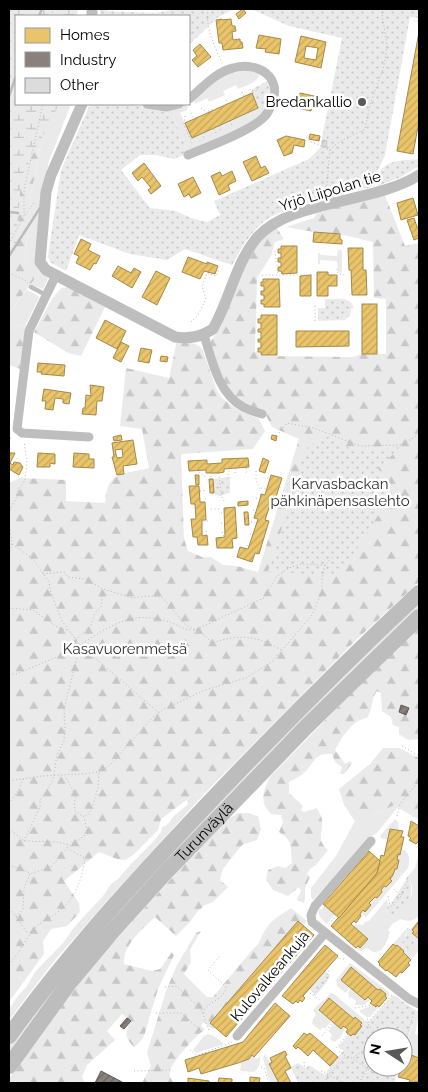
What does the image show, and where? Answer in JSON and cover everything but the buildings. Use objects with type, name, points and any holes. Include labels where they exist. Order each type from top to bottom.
[{"type":"highway","name":"Turunväylä","points":[[9,1036],[97,924],[153,862],[294,715],[419,593]]},
{"type":"highway","name":"Turunväylä","points":[[9,1066],[69,983],[167,871],[306,727],[419,617]]},
{"type":"street","points":[[190,97],[224,72],[240,66],[248,66],[264,72],[271,77],[275,85],[273,100],[264,118],[252,126],[192,154]]},
{"type":"street","points":[[82,105],[51,175],[45,201],[40,262],[46,270],[175,337],[193,338],[204,335],[224,390],[235,402],[244,408],[262,414]]},
{"type":"street","points":[[154,105],[167,107],[175,105]]},
{"type":"street","name":"Yrjö Liipolan tie","points":[[204,335],[213,329],[218,321],[248,251],[266,229],[283,219],[391,188],[419,174]]},
{"type":"street","points":[[56,275],[29,331],[17,429],[22,432],[89,437]]},
{"type":"street","points":[[372,841],[336,885],[315,906],[311,914],[312,922],[326,930],[418,1004]]},
{"type":"street","name":"Kulovalkeankuja","points":[[234,1039],[326,930]]},
{"type":"lane","points":[[31,287],[46,295]]},
{"type":"path","points":[[208,9],[207,17],[211,36],[224,66]]},
{"type":"path","points":[[325,201],[330,150],[346,137],[357,134],[365,129],[370,105],[384,66],[387,46],[382,14],[383,9]]},
{"type":"path","points":[[414,21],[419,21]]},
{"type":"path","points":[[250,89],[251,91],[258,90]]},
{"type":"path","points":[[242,92],[244,96]]},
{"type":"path","points":[[226,100],[227,104]]},
{"type":"path","points":[[24,216],[24,190],[43,105]]},
{"type":"path","points":[[201,108],[207,112],[214,109]]},
{"type":"path","points":[[191,113],[193,119]]},
{"type":"path","points":[[185,116],[184,124],[192,154]]},
{"type":"path","points":[[306,137],[310,142],[317,143],[330,150]]},
{"type":"path","points":[[9,244],[32,205],[45,201]]},
{"type":"path","points":[[276,251],[278,275]]},
{"type":"path","points":[[337,269],[338,274],[345,275]]},
{"type":"path","points":[[191,322],[198,315],[206,299],[202,288],[207,273],[216,276],[219,270]]},
{"type":"path","points":[[9,273],[25,280],[31,287]]},
{"type":"path","points":[[262,275],[315,275]]},
{"type":"path","points":[[315,306],[315,322]]},
{"type":"path","points":[[279,433],[287,423],[300,424],[329,432],[360,446],[400,445],[419,436]]},
{"type":"path","points":[[9,514],[27,473],[26,449],[22,432]]},
{"type":"path","points":[[228,474],[230,468]]},
{"type":"path","points":[[235,473],[236,468]]},
{"type":"path","points":[[246,468],[246,473]]},
{"type":"path","points":[[196,470],[207,478]]},
{"type":"path","points":[[201,475],[202,470]]},
{"type":"path","points":[[256,471],[256,481],[260,488],[266,490]]},
{"type":"path","points":[[211,477],[213,473]]},
{"type":"path","points":[[219,473],[221,495],[225,503]]},
{"type":"path","points":[[200,491],[207,490]]},
{"type":"path","points":[[200,497],[203,501],[208,498]]},
{"type":"path","points":[[256,498],[260,499]]},
{"type":"path","points":[[211,509],[221,509]]},
{"type":"path","points":[[202,524],[204,520],[210,521]]},
{"type":"path","points":[[251,522],[256,523]]},
{"type":"path","points":[[9,523],[9,556]]},
{"type":"path","points":[[204,536],[209,531]]},
{"type":"path","points":[[202,532],[206,533]]},
{"type":"path","points":[[224,537],[222,532],[225,534]]},
{"type":"path","points":[[10,542],[32,558],[49,582],[50,590],[62,622],[80,645],[159,713]]},
{"type":"path","points":[[248,549],[247,545],[250,546]]},
{"type":"path","points":[[9,781],[23,778],[99,772],[109,766],[159,713],[205,690],[246,678],[273,661],[312,615],[322,592],[322,577],[325,564],[333,556]]},
{"type":"path","points":[[24,841],[40,807],[40,801],[53,780],[57,755],[64,741],[66,729],[64,709],[80,645],[111,625],[134,617],[167,621],[184,630],[195,630],[264,598],[276,577],[289,568],[301,564],[325,564]]},
{"type":"path","points":[[43,574],[64,572],[68,576],[86,579],[103,589],[133,598],[162,596],[186,625],[202,633],[212,642],[230,637],[252,637],[282,650]]},
{"type":"path","points":[[9,674],[16,674],[59,656],[91,625],[95,613],[101,607],[103,589]]},
{"type":"path","points":[[9,608],[33,610],[59,628],[69,631]]},
{"type":"path","points":[[402,746],[419,756]]},
{"type":"path","points":[[84,817],[92,811],[98,788],[99,772]]},
{"type":"path","points":[[9,866],[30,874],[51,867],[70,845],[88,833],[84,817],[75,811],[76,796],[64,775]]},
{"type":"path","points":[[9,804],[19,789],[23,778]]},
{"type":"path","points":[[397,816],[400,804],[419,781]]},
{"type":"path","points":[[9,828],[24,841],[57,842],[70,845]]},
{"type":"path","points":[[11,962],[19,953],[28,935],[41,922],[58,913],[76,891],[82,878],[85,858],[67,848]]},
{"type":"path","points":[[16,917],[23,908],[24,888],[30,874]]},
{"type":"path","points":[[388,896],[390,906],[393,906],[408,881],[406,876]]},
{"type":"path","points":[[394,889],[400,896]]},
{"type":"path","points":[[9,909],[28,935]]},
{"type":"path","points":[[326,930],[336,916]]},
{"type":"path","points":[[203,1013],[204,1008],[220,998],[226,990],[226,986],[208,970],[221,955]]},
{"type":"path","points":[[336,958],[344,959],[347,956]]},
{"type":"path","points":[[314,995],[326,980],[328,971],[326,969]]},
{"type":"path","points":[[164,987],[174,985],[178,987],[203,1013],[209,1030]]},
{"type":"path","points":[[307,991],[320,1000]]},
{"type":"path","points":[[370,1027],[367,1019],[370,1020],[394,993]]},
{"type":"path","points":[[410,1027],[418,1004]]},
{"type":"path","points":[[355,1008],[372,1005]]},
{"type":"path","points":[[156,1013],[181,1013],[204,1033]]},
{"type":"path","points":[[322,1036],[333,1022]]},
{"type":"path","points":[[336,1048],[348,1034]]},
{"type":"path","points":[[190,1050],[199,1055],[234,1039]]},
{"type":"path","points":[[353,1058],[363,1050]]},
{"type":"path","points":[[339,1051],[363,1065]]},
{"type":"path","points":[[324,1083],[328,1075],[345,1056]]},
{"type":"path","points":[[304,1062],[304,1068]]},
{"type":"path","points":[[261,1068],[264,1068],[269,1083]]},
{"type":"path","points":[[134,1071],[172,1070]]},
{"type":"path","points":[[321,1071],[344,1083]]},
{"type":"green space","points":[[9,9],[15,15],[15,105],[43,135],[31,194],[25,262],[33,270],[34,280],[9,313]]},
{"type":"green space","points":[[9,9],[78,9],[77,15],[15,15],[15,105],[58,105],[21,178],[15,257],[9,269]]},
{"type":"green space","points":[[100,9],[155,13],[177,9],[234,9],[217,18],[190,44],[190,15],[100,15]]},
{"type":"green space","points":[[251,9],[419,9],[419,18],[410,17],[385,155],[375,177],[375,186],[299,206],[271,217],[252,233],[232,265],[185,249],[167,260],[130,254],[79,235],[66,271],[50,262],[48,256],[61,170],[90,105],[133,105],[170,109],[188,153],[174,159],[156,155],[140,155],[121,170],[150,208],[176,211],[191,218],[207,222],[220,215],[214,201],[309,159],[320,148],[342,38],[289,26]]},
{"type":"green space","points":[[241,68],[260,73],[259,76],[255,81],[238,89],[236,85],[223,91],[225,95],[209,102],[207,98],[195,104],[193,98],[223,74]]},
{"type":"green space","points":[[269,81],[270,98],[262,114],[251,90]]},
{"type":"green space","points":[[45,105],[71,105],[49,161],[41,200],[46,276],[48,279],[43,289],[31,285],[34,280],[25,262],[31,194],[43,135]]},
{"type":"green space","points":[[180,105],[188,107],[187,110],[180,113],[192,138],[258,108],[262,114],[255,121],[188,153],[170,109]]},
{"type":"green space","points":[[419,159],[419,166],[401,177],[378,186],[378,177],[385,166],[397,161]]},
{"type":"green space","name":"Kasavuorenmetsä","points":[[384,193],[405,246],[419,243],[419,582],[355,641],[205,793],[193,795],[161,819],[158,830],[133,855],[125,860],[99,852],[64,881],[79,903],[80,912],[67,926],[51,929],[43,941],[44,954],[9,1002],[9,483],[20,478],[66,480],[66,501],[105,503],[106,492],[113,479],[124,473],[149,468],[142,429],[120,426],[126,368],[169,378],[177,340],[195,344],[203,351],[217,391],[222,398],[238,410],[259,419],[265,431],[253,449],[181,454],[184,539],[188,551],[202,557],[211,557],[223,565],[237,566],[258,572],[299,439],[272,427],[264,412],[239,401],[226,388],[210,342],[221,327],[227,307],[255,247],[276,227],[284,239],[275,242],[271,256],[257,278],[255,352],[258,352],[260,356],[353,357],[362,354],[386,354],[386,299],[374,298],[373,242],[340,234],[286,227],[314,218],[317,213]]},
{"type":"green space","points":[[338,249],[342,252],[342,273],[338,272],[337,261],[320,260],[320,264],[318,264],[318,253],[320,255],[337,256]]},
{"type":"green space","points":[[69,287],[105,307],[81,356],[68,353],[34,332],[52,299],[61,288]]},
{"type":"green space","points":[[27,290],[39,298],[26,324],[9,329],[9,313]]},
{"type":"green space","points":[[325,299],[342,299],[352,303],[354,307],[351,309],[350,316],[346,320],[318,321],[318,308],[325,308]]},
{"type":"green space","points":[[26,324],[20,369],[9,365],[9,329]]},
{"type":"green space","name":"Karvasbackan pähkinäpensaslehto","points":[[325,436],[341,442],[346,447],[367,451],[401,447],[378,468],[392,493],[345,569],[330,576],[268,571],[299,474],[303,454],[313,443]]},
{"type":"green space","points":[[232,477],[230,479],[230,493],[220,496],[214,493],[213,479]]},
{"type":"green space","points":[[419,600],[419,607],[377,647],[9,1053],[9,1045],[26,1022],[192,827]]},
{"type":"green space","points":[[419,627],[419,739],[408,740],[399,734],[399,727],[393,725],[391,717],[382,711],[381,693],[377,691],[367,718],[352,726],[335,750],[345,764],[350,761],[352,763],[344,774],[340,774],[342,767],[335,762],[332,754],[325,754],[317,758],[299,777],[289,782],[289,793],[303,806],[301,810],[304,812],[317,808],[322,818],[321,839],[328,850],[307,874],[310,877],[305,888],[304,903],[297,900],[301,891],[299,887],[288,896],[273,890],[266,880],[268,870],[278,866],[285,868],[292,863],[289,842],[279,832],[283,822],[281,815],[271,814],[265,805],[263,796],[270,777],[380,664]]},
{"type":"green space","points":[[383,748],[399,748],[419,758],[419,820],[394,805],[363,821],[355,821],[344,805],[339,789],[370,764]]},
{"type":"green space","points":[[205,793],[55,960],[9,1020],[9,1009],[27,986],[35,972],[63,943],[111,884],[154,841],[161,832],[162,827],[167,825],[188,804],[187,800],[193,795]]},
{"type":"green space","points":[[394,805],[398,807],[376,834],[371,836],[329,886],[323,889],[313,900],[311,888],[336,856],[355,821],[363,821]]},
{"type":"green space","points":[[238,813],[258,816],[261,829],[257,840],[242,845],[223,869],[220,880],[228,887],[213,902],[205,905],[198,911],[176,936],[155,917],[134,938],[126,950],[124,964],[152,971],[160,969],[172,952],[174,955],[158,989],[144,1036],[139,1043],[134,1047],[129,1041],[126,1032],[131,1022],[122,1014],[107,1031],[115,1040],[87,1065],[82,1077],[85,1083],[9,1083],[9,1079],[19,1062],[102,955],[222,823]]},
{"type":"green space","points":[[395,819],[398,822],[399,830],[390,829],[388,840],[381,838],[380,836]]},
{"type":"green space","points":[[402,850],[405,850],[409,856],[408,868],[366,917],[361,913],[375,897],[377,898],[384,886],[386,887],[392,881],[390,879],[395,869],[397,869],[399,861],[397,860],[398,854],[400,855]]},
{"type":"green space","points":[[418,857],[419,915],[413,920],[401,919],[393,923],[388,930],[390,932],[386,943],[380,951],[373,952],[367,948],[361,951],[356,948],[360,947],[368,939],[354,927],[356,924],[363,925],[369,921],[387,899],[386,913],[409,900],[412,890],[408,876],[415,868]]},
{"type":"green space","points":[[408,876],[411,883],[411,896],[405,907],[395,915],[388,917],[386,913],[388,905],[391,904]]},
{"type":"green space","points":[[323,904],[335,914],[327,924],[319,913],[319,908],[321,910],[324,907]]},
{"type":"green space","points":[[291,908],[307,921],[303,925],[298,921],[211,1023],[215,1027],[214,1030],[203,1022],[201,1026],[205,1029],[185,1049],[171,1068],[170,1075],[174,1083],[142,1083],[151,1066],[147,1053],[166,991],[176,967],[196,933],[201,931],[190,950],[191,962],[184,974],[207,997],[213,997],[258,944],[271,922]]},
{"type":"green space","points":[[417,922],[412,930],[419,939],[419,950],[411,960],[404,951],[393,944],[407,928],[403,944],[417,944],[414,941],[408,941],[410,930]]},
{"type":"green space","points":[[407,928],[412,930],[408,941],[412,940],[417,944],[413,949],[409,950],[403,944],[402,938],[406,936]]},
{"type":"green space","points":[[350,963],[389,992],[389,996],[387,998],[386,994],[380,989],[378,990],[351,967],[343,977],[350,987],[346,993],[337,986],[336,980]]},
{"type":"green space","points":[[325,971],[330,975],[327,982],[316,995],[309,989]]},
{"type":"green space","points":[[351,988],[365,1000],[368,997],[371,999],[364,1005],[355,1005],[356,1001],[351,997],[349,999],[348,992]]},
{"type":"green space","points":[[331,993],[366,1021],[370,1021],[393,995],[378,1027],[363,1027],[363,1063],[338,1047],[349,1034],[351,1036],[355,1035],[362,1027],[360,1025],[362,1023],[355,1017],[354,1019],[330,998],[319,1010],[331,1021],[325,1029],[323,1027],[320,1030],[312,1024],[316,1015],[313,1010]]},
{"type":"green space","points":[[393,995],[417,1011],[412,1027],[365,1027]]},
{"type":"green space","points":[[373,1005],[379,1007],[370,1017],[360,1012],[360,1010]]},
{"type":"green space","points":[[417,1011],[419,1011],[415,1034],[419,1035],[419,1058],[413,1056],[412,1027]]},
{"type":"green space","points":[[334,1023],[341,1029],[343,1026],[346,1027],[340,1038],[334,1042],[330,1039],[332,1035],[328,1031]]},
{"type":"green space","points":[[363,1029],[363,1077],[396,1077],[394,1083],[298,1083],[291,1067],[298,1063],[306,1068],[309,1065],[325,1075],[330,1066]]},
{"type":"green space","points":[[208,1034],[224,1044],[196,1053],[193,1050],[204,1036]]},
{"type":"green space","points":[[265,1054],[279,1083],[271,1083],[268,1077],[263,1058]]},
{"type":"green space","points":[[252,1055],[257,1059],[260,1056],[260,1063],[254,1072],[240,1071],[241,1064],[239,1063],[249,1059]]},
{"type":"waterway","points":[[39,15],[42,9]]},
{"type":"waterway","points":[[9,96],[15,79]]},
{"type":"waterway","points":[[9,256],[40,208]]},
{"type":"waterway","points":[[9,212],[18,213]]},
{"type":"place","name":"Bredankallio","points":[[362,102]]}]
